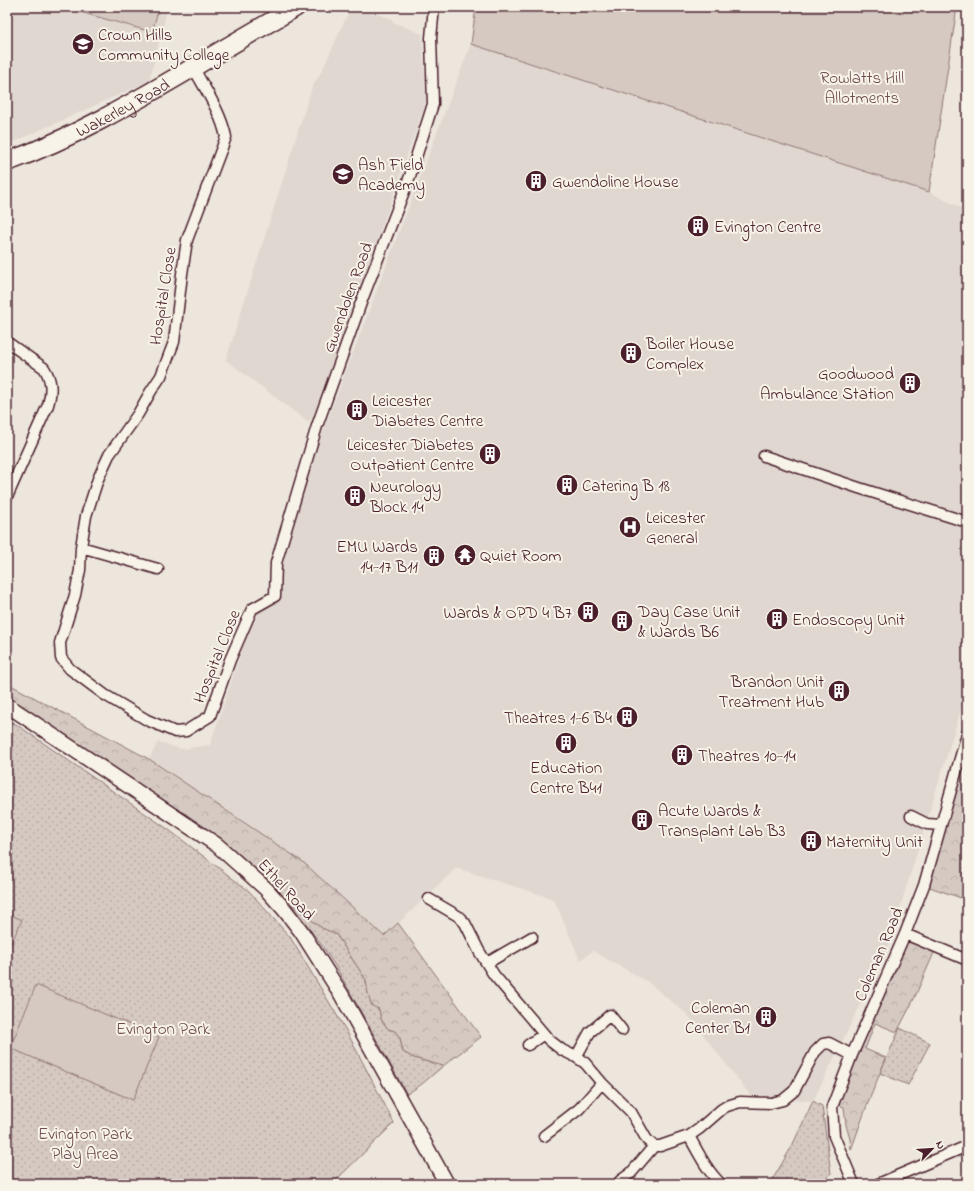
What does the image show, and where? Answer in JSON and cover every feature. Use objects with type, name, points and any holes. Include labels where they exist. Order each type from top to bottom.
[{"type":"highway","name":"Wakerley Road","points":[[7,162],[36,151],[100,122],[296,7]]},
{"type":"street","name":"Gwendolen Road","points":[[275,596],[276,564],[317,426],[362,300],[410,176],[433,104],[431,38],[434,7]]},
{"type":"street","name":"Hospital Close","points":[[193,67],[224,123],[226,137],[188,240],[182,274],[174,342],[161,376],[138,414],[109,455],[98,479],[86,516],[81,547],[80,570],[75,595],[60,643],[61,658],[70,669],[105,695],[147,720],[175,732],[186,731],[210,716],[230,660],[252,609],[275,596]]},
{"type":"street","points":[[7,342],[44,368],[48,374],[51,393],[48,405],[7,497]]},
{"type":"street","points":[[764,456],[967,522]]},
{"type":"street","points":[[81,547],[158,569]]},
{"type":"street","name":"Ethel Road","points":[[7,705],[217,846],[266,889],[302,931],[342,994],[447,1184]]},
{"type":"street","name":"Coleman Road","points":[[854,1184],[834,1136],[832,1116],[834,1102],[852,1055],[905,934],[924,885],[967,734]]},
{"type":"street","points":[[911,816],[927,824],[941,825]]},
{"type":"street","points":[[429,899],[458,916],[464,923],[494,974],[515,997],[549,1040],[562,1050],[576,1056],[585,1063],[602,1083],[631,1112],[647,1140],[654,1146],[660,1146],[689,1136],[727,1106],[740,1102],[771,1103],[783,1100],[794,1091],[814,1052],[823,1044],[829,1043],[852,1055]]},
{"type":"street","points":[[905,934],[967,960]]},
{"type":"street","points":[[487,963],[532,937]]},
{"type":"street","points":[[576,1056],[590,1032],[610,1015],[622,1030]]},
{"type":"street","points":[[528,1045],[544,1034]]},
{"type":"street","points":[[544,1136],[579,1109],[602,1083]]},
{"type":"street","points":[[689,1136],[704,1163],[715,1179],[721,1184]]},
{"type":"street","points":[[619,1183],[631,1173],[654,1146]]},
{"type":"street","points":[[878,1184],[967,1146]]},
{"type":"shaded area","name":"Crown Hills Community College","points":[[7,7],[168,7],[149,81],[7,145]]},
{"type":"shaded area","name":"Ash Field Academy","points":[[351,7],[357,7],[392,19],[392,22],[422,34],[426,102],[313,417],[308,422],[226,360],[312,87],[323,69]]},
{"type":"shaded area","name":"Leicester General","points":[[471,44],[929,192],[967,211],[967,690],[887,950],[813,1101],[750,1095],[688,1015],[648,982],[593,951],[580,960],[554,899],[456,868],[385,936],[303,862],[149,759],[158,742],[182,749],[210,745],[260,596],[274,589],[310,465]]},
{"type":"green space","points":[[62,7],[159,7],[152,32]]},
{"type":"green space","name":"Rowlatts Hill Allotments","points":[[476,7],[957,7],[929,192],[471,44]]},
{"type":"green space","points":[[7,683],[149,759],[303,862],[384,936],[398,923],[481,1037],[443,1066],[414,1058],[403,1052],[400,1038],[395,1031],[388,1029],[381,1019],[379,1009],[372,1006],[366,980],[336,934],[322,928],[270,885],[7,704]]},
{"type":"green space","name":"Evington Park","points":[[7,718],[169,830],[249,891],[290,937],[347,1032],[394,1123],[332,1184],[7,1184]]},
{"type":"green space","points":[[967,734],[967,884],[961,898],[924,885]]},
{"type":"green space","points":[[291,904],[322,928],[336,934],[366,980],[368,994],[379,1009],[381,1019],[388,1029],[395,1031],[400,1038],[403,1052],[414,1058],[443,1066],[422,1084],[407,1094],[336,967]]},
{"type":"green space","points":[[7,913],[22,920],[7,952]]},
{"type":"green space","points":[[905,934],[936,948],[914,999],[897,1032],[875,1023],[865,1049],[886,1058],[851,1150],[844,1107],[835,1104]]},
{"type":"green space","points":[[36,985],[159,1037],[133,1100],[10,1048]]},
{"type":"green space","points":[[900,1028],[930,1043],[908,1085],[880,1073]]},
{"type":"green space","points":[[813,1101],[822,1106],[831,1174],[819,1184],[770,1184],[792,1146]]},
{"type":"place","name":"Crown Hills Community College","points":[[83,44]]},
{"type":"place","name":"Ash Field Academy","points":[[343,174]]},
{"type":"place","name":"Gwendoline House","points":[[536,181]]},
{"type":"place","name":"Evington Centre","points":[[698,226]]},
{"type":"place","name":"Boiler House Complex","points":[[631,353]]},
{"type":"place","name":"Goodwood Ambulance Station","points":[[910,383]]},
{"type":"place","name":"Leicester Diabetes Centre","points":[[357,410]]},
{"type":"place","name":"Leicester Diabetes Outpatient Centre","points":[[490,454]]},
{"type":"place","name":"Catering B 18","points":[[567,485]]},
{"type":"place","name":"Neurology Block 14","points":[[355,496]]},
{"type":"place","name":"Leicester General","points":[[630,527]]},
{"type":"place","name":"Quiet Room","points":[[465,555]]},
{"type":"place","name":"EMU Wards 14-17 B11","points":[[434,556]]},
{"type":"place","name":"Wards & OPD 4 B7","points":[[588,612]]},
{"type":"place","name":"Endoscopy Unit","points":[[777,619]]},
{"type":"place","name":"Day Case Unit & Wards B6","points":[[622,621]]},
{"type":"place","name":"Brandon Unit Treatment Hub","points":[[839,691]]},
{"type":"place","name":"Theatres 1-6 B4","points":[[627,717]]},
{"type":"place","name":"Education Centre B41","points":[[566,743]]},
{"type":"place","name":"Theatres 10-14","points":[[682,755]]},
{"type":"place","name":"Acute Wards & Transplant Lab B3","points":[[642,820]]},
{"type":"place","name":"Maternity Unit","points":[[811,841]]},
{"type":"place","name":"Coleman Center B1","points":[[766,1017]]},
{"type":"park label","name":"Evington Park Play Area","points":[[85,1143]]}]
